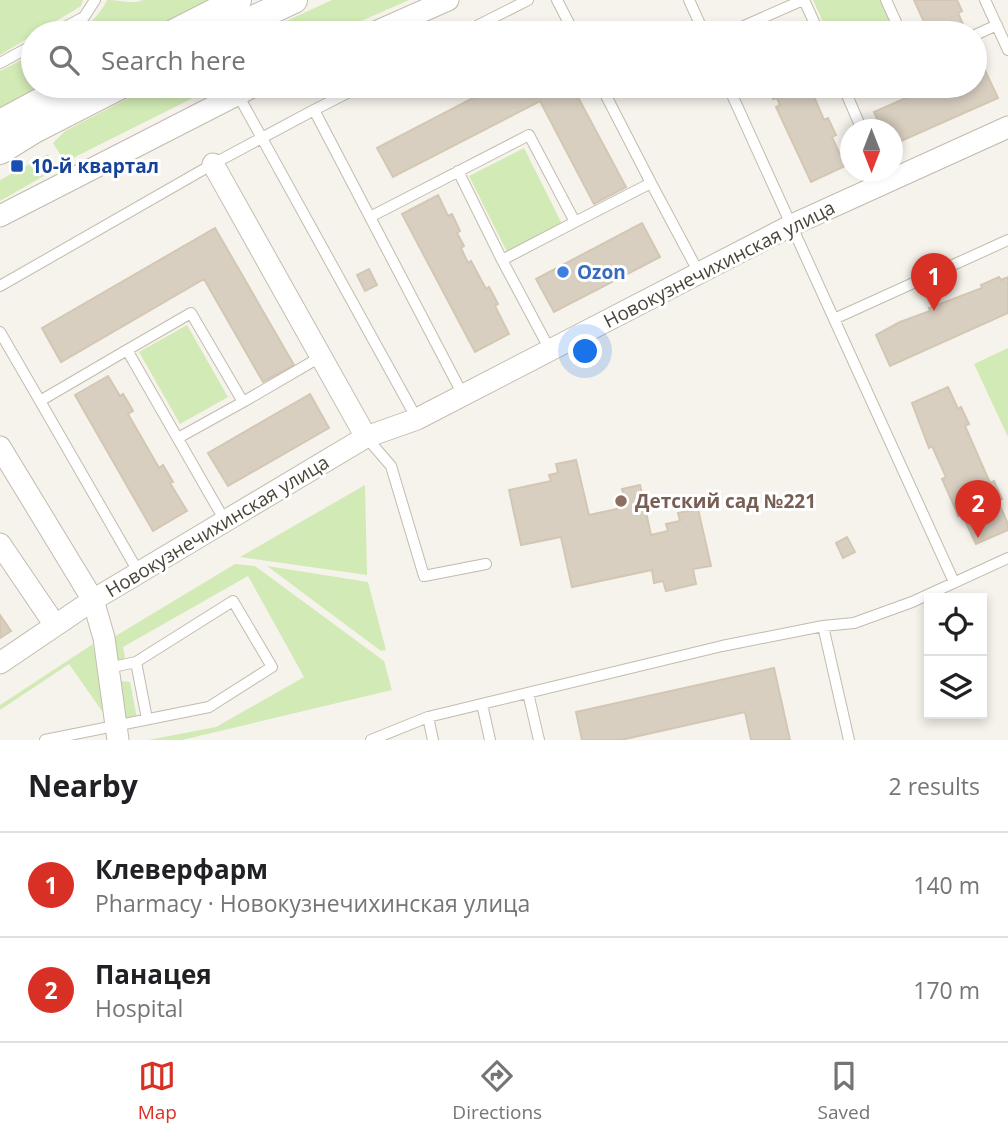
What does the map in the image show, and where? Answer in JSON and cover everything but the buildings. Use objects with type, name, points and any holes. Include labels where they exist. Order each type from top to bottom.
[{"type":"street","points":[[197,21],[238,0]]},
{"type":"street","points":[[249,21],[294,0]]},
{"type":"street","points":[[400,21],[448,0]]},
{"type":"street","points":[[0,123],[47,98]]},
{"type":"street","points":[[0,151],[97,98]]},
{"type":"street","points":[[0,216],[230,98]]},
{"type":"street","name":"Новокузнечихинская улица","points":[[903,169],[1008,127]]},
{"type":"street","points":[[213,164],[366,437]]},
{"type":"street","name":"Новокузнечихинская улица","points":[[0,663],[93,600],[366,437],[417,419],[874,182]]},
{"type":"street","points":[[0,447],[93,600],[104,638],[117,733]]},
{"type":"street","points":[[4,558],[55,625]]},
{"type":"lane","points":[[76,21],[84,17],[95,0]]},
{"type":"lane","points":[[487,21],[528,0]]},
{"type":"lane","points":[[557,0],[568,21]]},
{"type":"lane","points":[[689,0],[699,21]]},
{"type":"lane","points":[[756,21],[804,0],[814,21]]},
{"type":"lane","points":[[886,0],[896,21]]},
{"type":"lane","points":[[985,0],[1008,50]]},
{"type":"lane","points":[[987,30],[997,25]]},
{"type":"lane","points":[[0,63],[21,52]]},
{"type":"lane","points":[[249,98],[263,138],[417,419]]},
{"type":"lane","points":[[0,286],[213,164],[338,98]]},
{"type":"lane","points":[[607,98],[699,273]]},
{"type":"lane","points":[[734,98],[954,582]]},
{"type":"lane","points":[[848,98],[857,119]]},
{"type":"lane","points":[[314,110],[463,395]]},
{"type":"lane","points":[[370,217],[529,135],[575,222]]},
{"type":"lane","points":[[458,172],[550,350]]},
{"type":"lane","points":[[502,260],[651,183]]},
{"type":"lane","points":[[834,319],[1008,240]]},
{"type":"lane","points":[[40,401],[191,313],[243,402]]},
{"type":"lane","points":[[0,332],[139,573]]},
{"type":"lane","points":[[127,350],[225,521]]},
{"type":"lane","points":[[178,438],[321,356]]},
{"type":"lane","points":[[366,437],[391,466],[424,576],[486,564]]},
{"type":"lane","points":[[371,740],[428,717],[722,646],[823,626],[854,623],[912,602],[1008,558]]},
{"type":"lane","points":[[45,740],[117,733],[147,719],[209,707],[272,667],[233,601],[135,662],[108,668]]},
{"type":"lane","points":[[823,626],[849,740]]},
{"type":"lane","points":[[135,662],[147,719]]},
{"type":"lane","points":[[528,693],[538,740]]},
{"type":"lane","points":[[482,704],[490,740]]},
{"type":"lane","points":[[428,717],[433,740]]},
{"type":"green space","points":[[0,0],[83,0],[81,6],[56,21],[21,21],[21,42],[0,55]]},
{"type":"green space","points":[[107,0],[216,0],[173,21],[93,21]]},
{"type":"green space","points":[[332,0],[409,0],[361,21],[286,21]]},
{"type":"green space","points":[[813,0],[881,0],[891,21],[823,21]]},
{"type":"green space","points":[[21,60],[21,98],[25,98],[0,112],[0,71]]},
{"type":"green space","points":[[129,98],[193,98],[65,162],[53,143],[65,131]]},
{"type":"green space","points":[[524,148],[562,224],[507,252],[469,176]]},
{"type":"green space","points":[[48,154],[56,169],[0,201],[0,180]]},
{"type":"green space","points":[[187,325],[228,397],[180,424],[139,352]]},
{"type":"green space","points":[[1008,348],[1008,437],[974,364]]},
{"type":"green space","points":[[365,485],[367,575],[240,557]]},
{"type":"green space","points":[[235,564],[255,566],[384,661],[392,690],[182,740],[148,740],[216,727],[304,677],[248,576],[123,647],[125,658],[118,661],[114,637]]},
{"type":"green space","points":[[267,566],[368,582],[386,650],[381,651]]},
{"type":"green space","points":[[93,644],[104,714],[69,664],[0,710],[0,705]]},
{"type":"green space","points":[[121,681],[130,682],[137,718],[126,721]]},
{"type":"place","name":"10-й квартал","points":[[17,166]]},
{"type":"place","name":"Ozon","points":[[563,272]]},
{"type":"place","name":"Клеверфарм","points":[[934,311]]},
{"type":"place","name":"Детский сад №221","points":[[621,501]]},
{"type":"place","name":"Панацея","points":[[978,538]]}]
